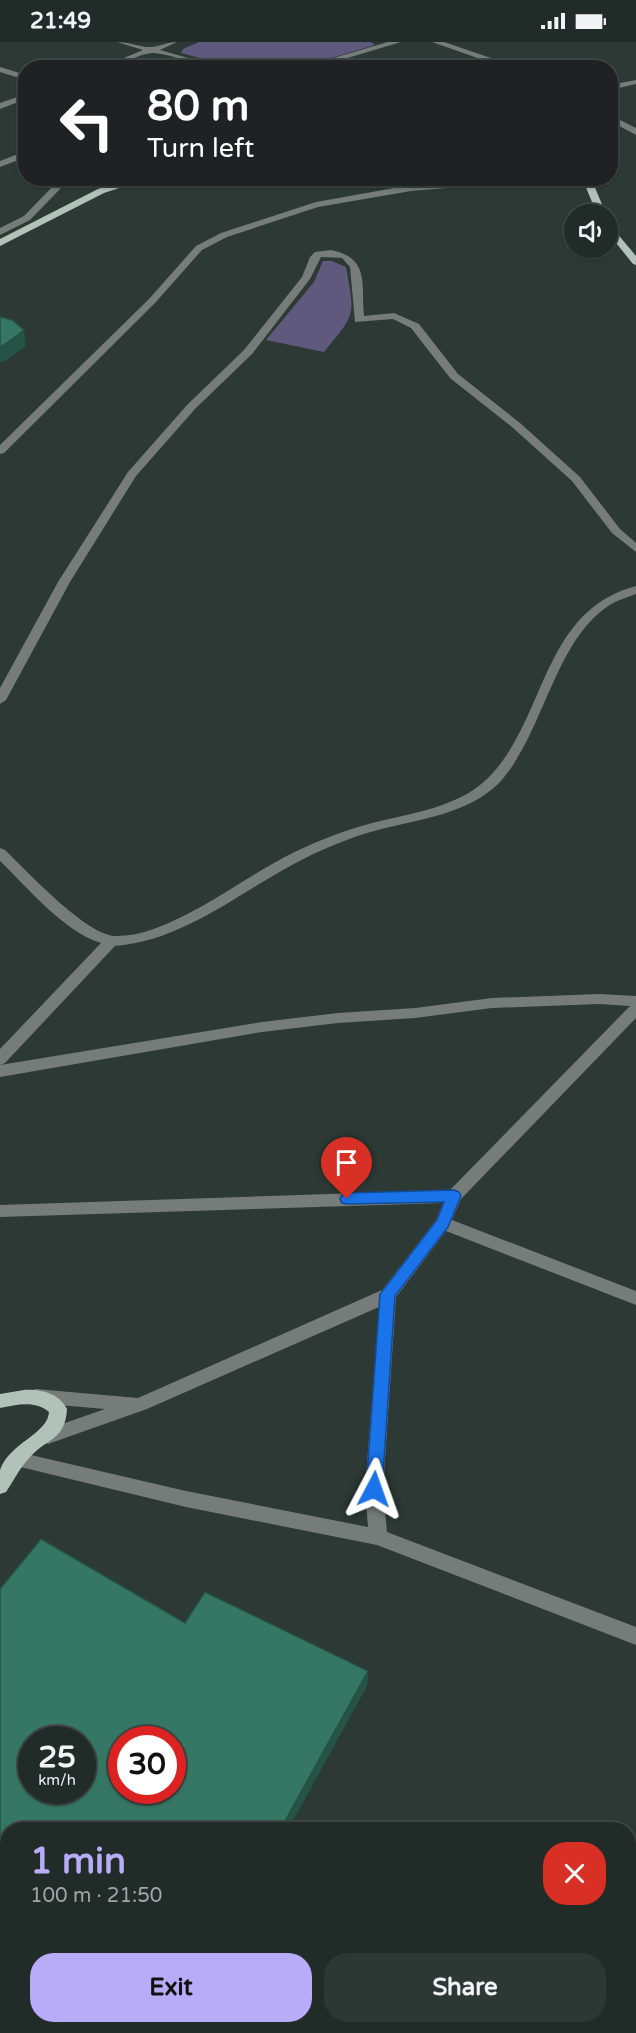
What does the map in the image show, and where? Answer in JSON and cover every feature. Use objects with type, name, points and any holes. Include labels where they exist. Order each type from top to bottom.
[{"type":"main road","points":[[0,243],[100,191],[118,186]]},
{"type":"main road","points":[[590,186],[598,204]]},
{"type":"main road","points":[[27,218],[37,222]]},
{"type":"main road","points":[[618,240],[636,262]]},
{"type":"main road","points":[[0,1401],[33,1396],[49,1400],[58,1409],[58,1423],[48,1436],[28,1447],[0,1486]]},
{"type":"street","points":[[121,42],[190,60]]},
{"type":"street","points":[[126,60],[173,42]]},
{"type":"street","points":[[332,60],[397,42]]},
{"type":"street","points":[[436,42],[491,60]]},
{"type":"street","points":[[0,69],[18,75]]},
{"type":"street","points":[[618,86],[636,82]]},
{"type":"street","points":[[0,106],[18,99]]},
{"type":"street","points":[[618,122],[636,132]]},
{"type":"street","points":[[0,164],[18,156]]},
{"type":"street","points":[[1,232],[27,218],[58,186]]},
{"type":"street","points":[[0,450],[152,301],[199,248],[224,235],[316,205],[427,186]]},
{"type":"street","points":[[0,700],[64,582],[132,474],[191,407],[248,352],[307,277],[313,259],[318,254],[331,253],[345,256],[355,266],[359,320],[394,316],[415,326],[454,376],[516,425],[576,479],[616,531],[636,549]]},
{"type":"street","points":[[0,853],[82,928],[111,941],[134,940],[161,931],[283,864],[370,827],[439,811],[476,793],[502,771],[523,735],[558,659],[590,615],[624,593],[636,590]]},
{"type":"street","points":[[0,1059],[111,941]]},
{"type":"street","points":[[0,1071],[262,1028],[338,1018],[415,1013],[492,1003],[598,999],[636,1001]]},
{"type":"street","points":[[48,1436],[141,1404],[388,1294],[443,1223],[454,1196],[636,1009]]},
{"type":"street","points":[[0,1211],[454,1196]]},
{"type":"street","points":[[443,1223],[636,1298]]},
{"type":"street","points":[[378,1538],[374,1489],[388,1294]]},
{"type":"street","points":[[33,1396],[141,1404]]},
{"type":"street","points":[[18,1460],[198,1502],[378,1538],[636,1636]]},
{"type":"shaded area","points":[[199,42],[371,42],[375,45],[324,60],[208,60],[181,53],[183,49]]},
{"type":"shaded area","points":[[323,261],[332,261],[346,267],[351,306],[350,314],[342,329],[324,352],[266,340],[314,282]]},
{"type":"building","points":[[0,317],[12,320],[24,330],[0,346]]},
{"type":"building","points":[[41,1539],[185,1623],[205,1592],[368,1671],[284,1822],[0,1822],[0,1589]]},
{"type":"route","points":[[347,1199],[454,1196],[443,1223],[388,1294],[374,1489]]}]
